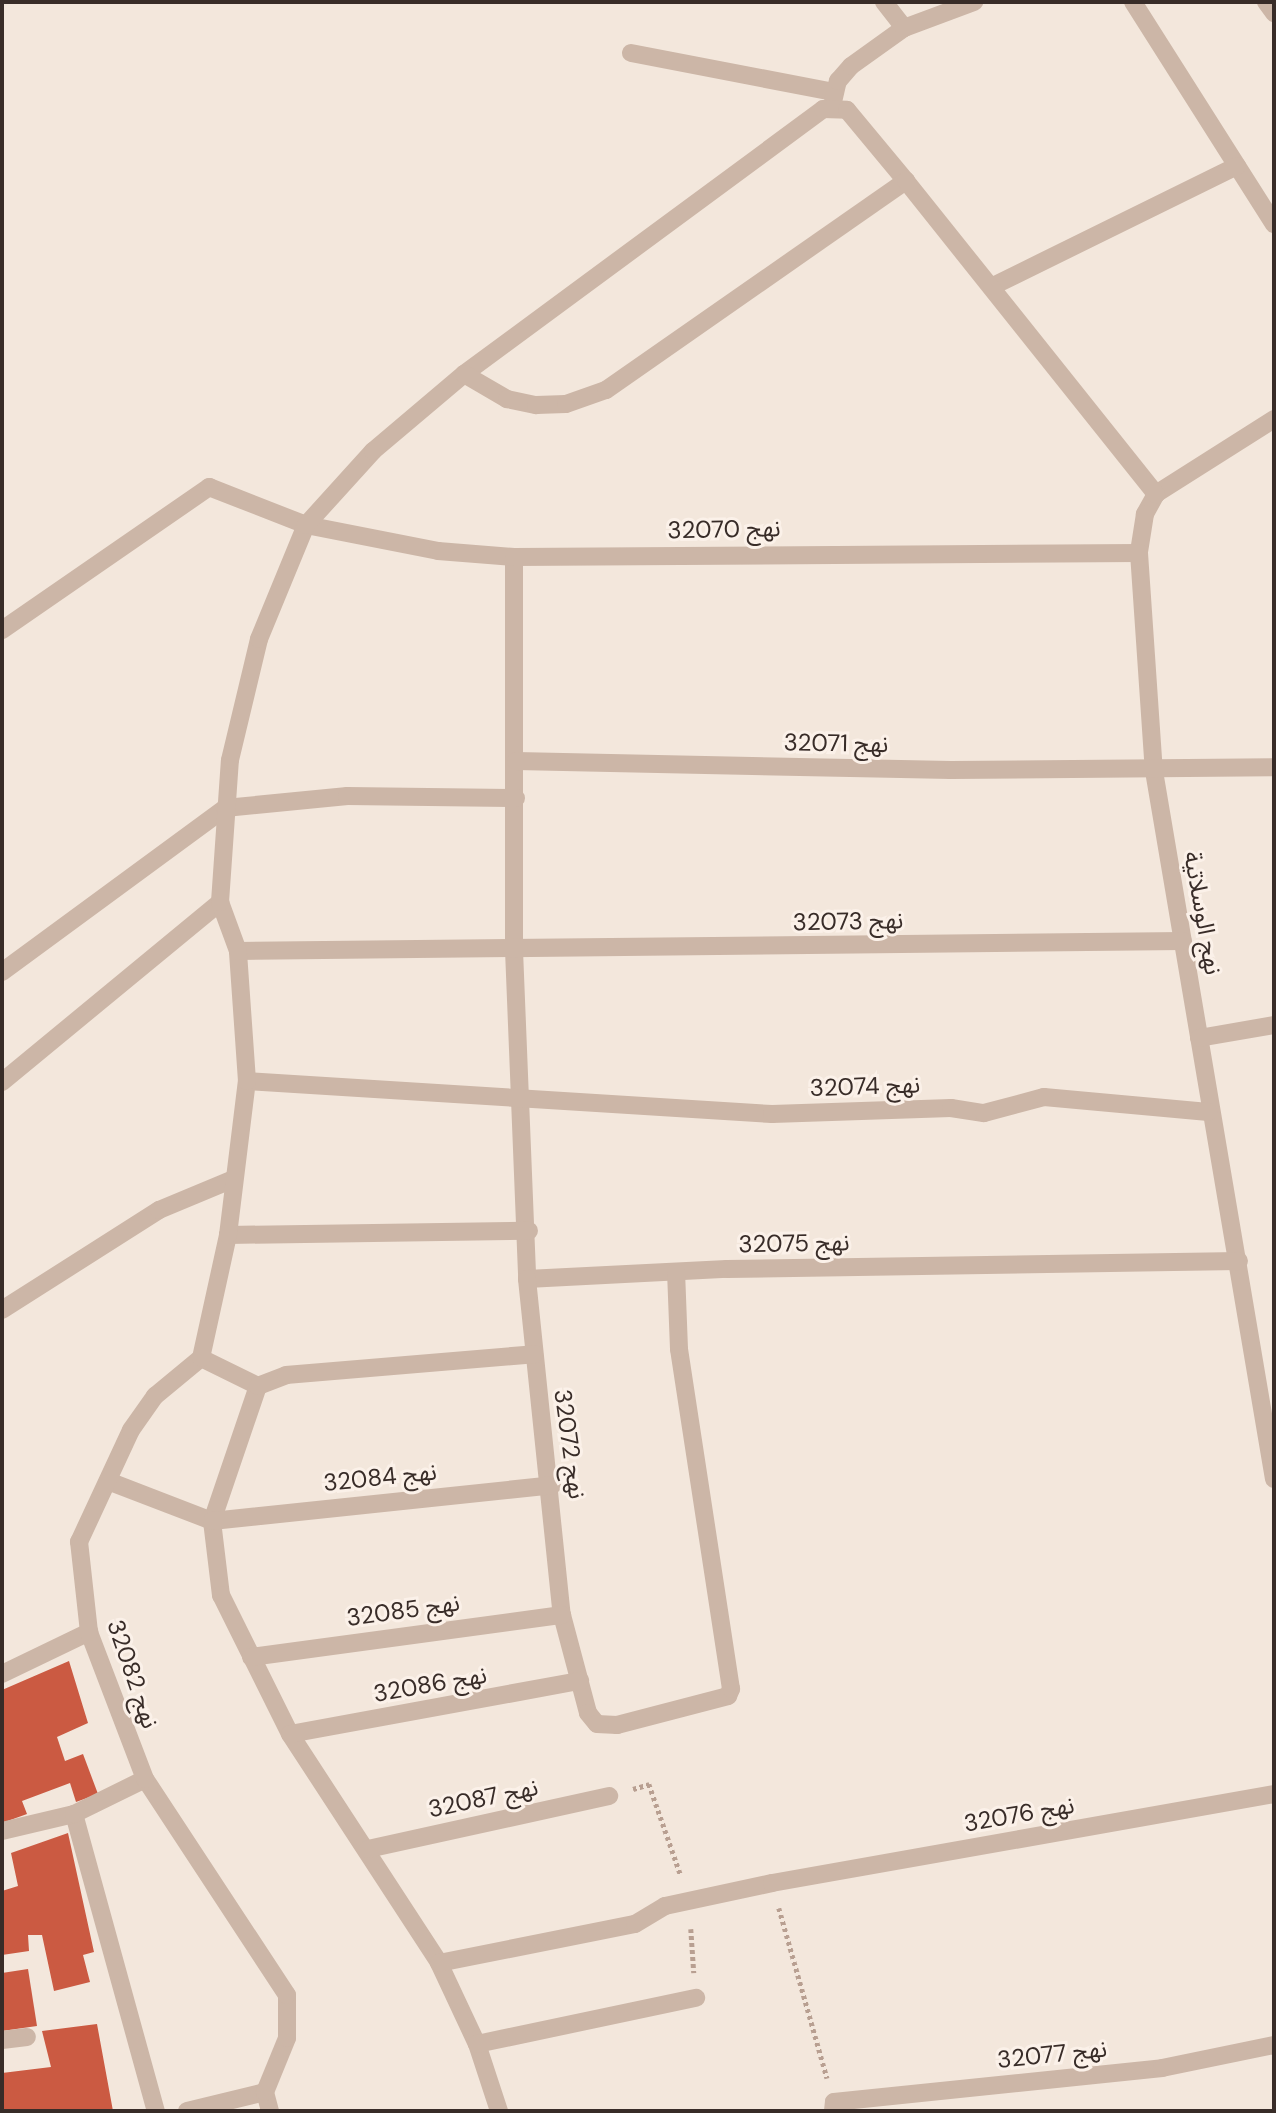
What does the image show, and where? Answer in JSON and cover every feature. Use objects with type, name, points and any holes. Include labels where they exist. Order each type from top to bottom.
[{"type":"street","points":[[884,2],[904,28]]},
{"type":"street","points":[[534,1354],[286,1375],[258,1386],[201,1358],[228,1235],[231,1181],[247,1081],[238,951],[220,902],[225,808],[255,652],[306,525],[373,451],[464,374],[834,99],[851,66],[904,28],[974,2]]},
{"type":"street","points":[[1133,2],[1274,224]]},
{"type":"street","points":[[1266,2],[1274,13]]},
{"type":"street","points":[[631,53],[834,99],[993,286],[1156,494],[1274,419]]},
{"type":"street","points":[[993,286],[1237,166]]},
{"type":"street","points":[[464,374],[507,398],[536,405],[566,404],[606,390],[906,181]]},
{"type":"street","name":"نهج 32070","points":[[2,630],[209,487],[233,491],[306,525],[438,551],[514,557],[1139,553]]},
{"type":"street","name":"نهج الوسلاتية","points":[[1156,494],[1145,514],[1139,553],[1154,771],[1199,1038],[1208,1112],[1239,1261],[1274,1479]]},
{"type":"street","points":[[514,557],[514,950],[528,1231],[527,1279]]},
{"type":"street","name":"نهج 32071","points":[[516,761],[1154,771],[1274,767]]},
{"type":"street","points":[[2,972],[225,808],[347,796],[516,798]]},
{"type":"street","points":[[2,1082],[220,902]]},
{"type":"street","name":"نهج 32073","points":[[238,951],[1183,941]]},
{"type":"street","points":[[1199,1038],[1274,1025]]},
{"type":"street","name":"نهج 32074","points":[[247,1081],[521,1103],[772,1114],[951,1108],[984,1113],[1044,1097],[1208,1112]]},
{"type":"street","points":[[2,1310],[159,1210],[231,1181]]},
{"type":"street","points":[[228,1235],[528,1231]]},
{"type":"street","name":"نهج 32075","points":[[527,1279],[676,1272],[1239,1261]]},
{"type":"street","name":"نهج 32072","points":[[527,1279],[552,1485],[562,1615],[580,1681],[597,1724],[617,1725],[731,1692],[679,1349],[676,1272]]},
{"type":"street","name":"نهج 32082","points":[[201,1358],[155,1396],[108,1481],[79,1542],[89,1632],[145,1779],[286,1995],[287,2038],[265,2092]]},
{"type":"street","points":[[258,1386],[212,1521],[221,1595],[290,1734],[368,1849],[439,1964],[477,2044],[499,2111]]},
{"type":"street","points":[[108,1481],[212,1521]]},
{"type":"street","name":"نهج 32084","points":[[212,1521],[552,1485]]},
{"type":"street","name":"نهج 32085","points":[[251,1657],[562,1615]]},
{"type":"street","points":[[2,1674],[89,1632]]},
{"type":"street","name":"نهج 32086","points":[[290,1734],[580,1681]]},
{"type":"street","points":[[2,1831],[74,1814],[145,1779]]},
{"type":"street","name":"نهج 32076","points":[[439,1964],[635,1924],[690,1900],[772,1883],[1274,1794]]},
{"type":"street","name":"نهج 32087","points":[[368,1849],[609,1796]]},
{"type":"street","points":[[74,1814],[156,2111]]},
{"type":"street","points":[[477,2044],[696,1998]]},
{"type":"street","points":[[2,2040],[27,2037]]},
{"type":"street","name":"نهج 32077","points":[[833,2107],[1162,2068],[1274,2045]]},
{"type":"street","points":[[187,2111],[265,2092],[270,2111]]},
{"type":"path","points":[[609,1796],[649,1784],[690,1900],[696,1998]]},
{"type":"path","points":[[772,1883],[833,2107]]},
{"type":"building","points":[[69,1661],[88,1723],[57,1737],[65,1761],[83,1754],[98,1794],[76,1802],[70,1783],[22,1801],[27,1814],[2,1823],[2,1690]]},
{"type":"building","points":[[68,1833],[94,1952],[83,1955],[90,1982],[54,1991],[42,1935],[28,1935],[29,1951],[2,1955],[2,1891],[18,1886],[11,1853]]},
{"type":"building","points":[[28,1969],[37,2026],[2,2031],[2,1973]]},
{"type":"building","points":[[97,2024],[113,2111],[2,2111],[2,2073],[51,2067],[42,2031]]}]
